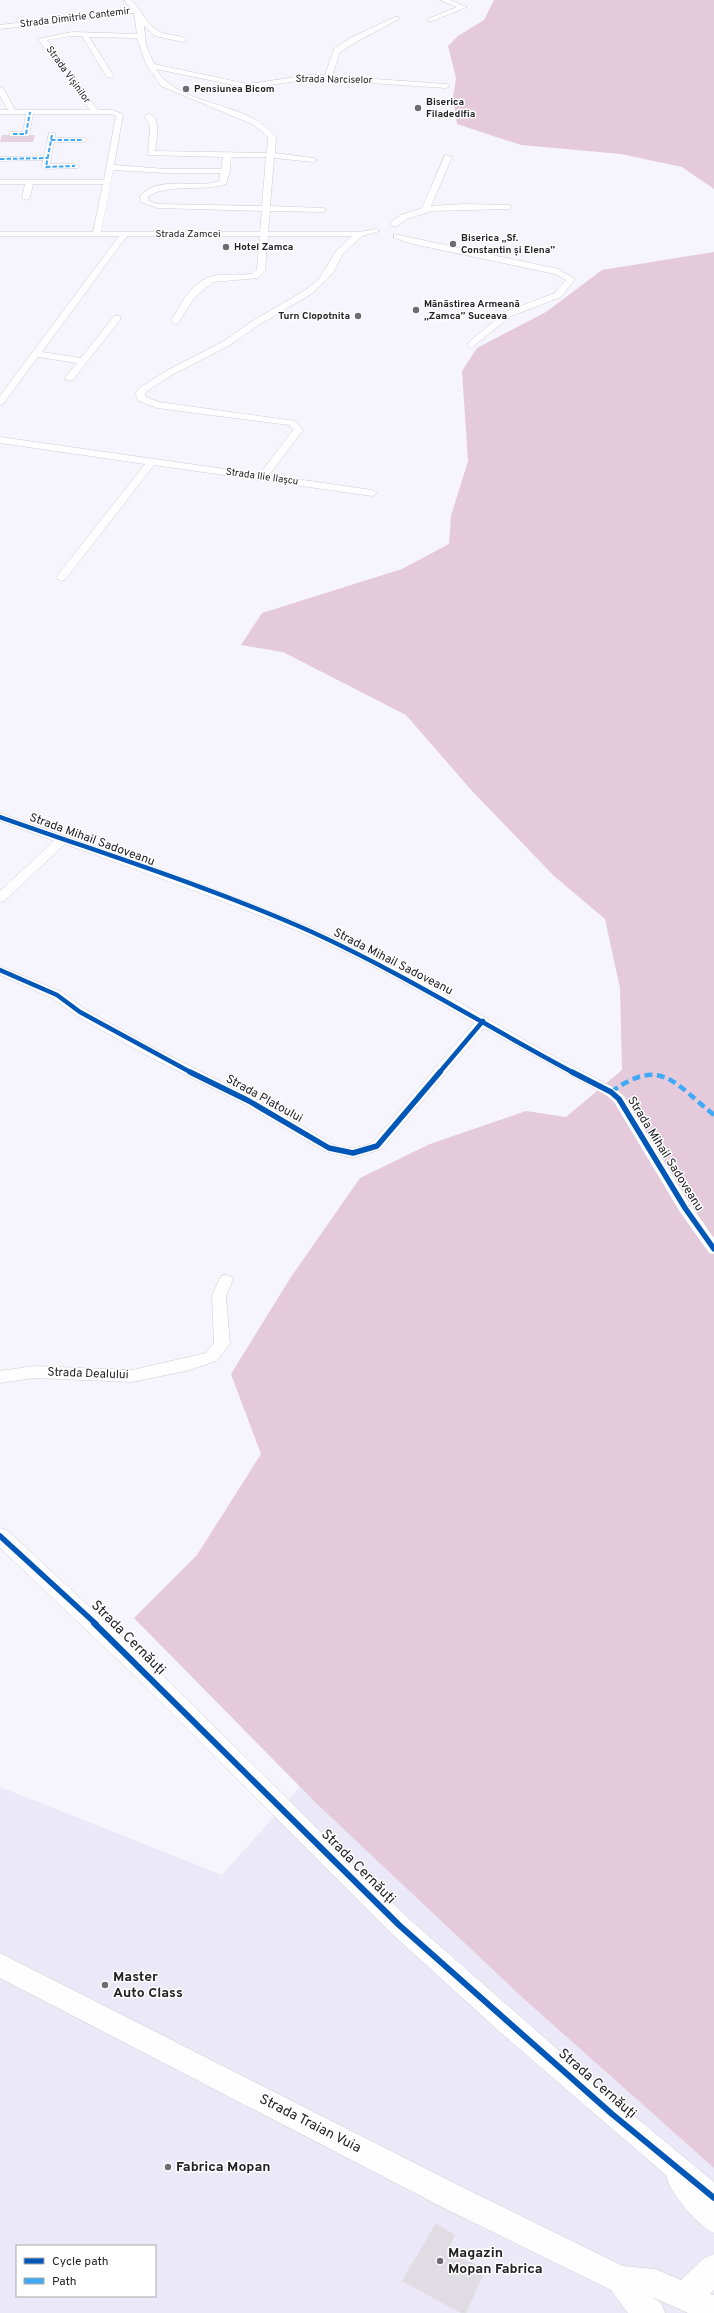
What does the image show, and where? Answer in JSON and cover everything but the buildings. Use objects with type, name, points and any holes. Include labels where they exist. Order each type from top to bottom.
[{"type":"main road","name":"Strada Traian Vuia","points":[[0,1965],[450,2196],[621,2280],[655,2283],[714,2310]]},
{"type":"main road","points":[[684,2296],[701,2283],[714,2268]]},
{"type":"main road","name":"Strada Traian Vuia","points":[[621,2280],[643,2309],[651,2313]]},
{"type":"street","points":[[128,1],[138,0]]},
{"type":"street","points":[[430,20],[464,7],[443,0]]},
{"type":"street","name":"Strada Dimitrie Cantemir","points":[[128,1],[136,11]]},
{"type":"street","points":[[136,11],[142,21],[158,34],[183,40]]},
{"type":"street","name":"Strada Dimitrie Cantemir","points":[[0,27],[136,11]]},
{"type":"street","points":[[328,78],[337,51],[353,40],[397,18]]},
{"type":"street","points":[[142,21],[142,44],[160,80],[172,89],[194,100],[255,121],[265,128],[272,138],[267,208],[259,272],[248,277],[216,278],[203,284],[196,290],[175,321]]},
{"type":"street","points":[[84,34],[110,76]]},
{"type":"street","name":"Strada Vișinilor","points":[[97,233],[120,116],[119,114],[96,112],[42,39],[54,36],[84,34],[141,36]]},
{"type":"street","name":"Strada Narciselor","points":[[152,66],[178,70],[248,86],[294,78],[328,78],[354,81],[446,86]]},
{"type":"street","points":[[0,88],[14,112]]},
{"type":"street","points":[[0,112],[96,112]]},
{"type":"street","points":[[13,134],[26,134],[30,112]]},
{"type":"street","points":[[149,116],[154,128],[151,153],[271,155],[313,160]]},
{"type":"street","points":[[75,166],[46,166],[52,138],[83,140]]},
{"type":"street","points":[[227,154],[226,171],[223,182],[217,186],[159,188],[148,190],[144,196],[145,202],[157,206],[323,210]]},
{"type":"street","points":[[426,209],[448,157]]},
{"type":"street","points":[[0,159],[48,158]]},
{"type":"street","points":[[111,167],[166,171],[226,171]]},
{"type":"street","points":[[0,182],[108,182]]},
{"type":"street","points":[[26,198],[30,182]]},
{"type":"street","points":[[313,209],[314,200]]},
{"type":"street","points":[[394,224],[403,218],[426,209],[507,207]]},
{"type":"street","points":[[397,236],[407,229],[394,224],[380,225],[376,231],[386,236],[397,236],[416,242],[558,272],[572,278],[558,295],[508,314],[471,345]]},
{"type":"street","name":"Strada Zamcei","points":[[0,234],[359,234],[376,231]]},
{"type":"street","points":[[0,402],[34,354],[125,234]]},
{"type":"street","points":[[263,477],[298,430],[292,423],[157,405],[142,399],[140,394],[144,389],[169,373],[227,343],[254,324],[310,291],[322,281],[330,271],[339,253],[359,234]]},
{"type":"street","points":[[69,379],[117,318]]},
{"type":"street","points":[[34,354],[83,361]]},
{"type":"street","name":"Strada Ilie Ilașcu","points":[[0,440],[372,493]]},
{"type":"street","points":[[61,578],[152,461]]},
{"type":"street","name":"Strada Mihail Sadoveanu","points":[[0,817],[213,893],[311,932],[412,981],[535,1052],[590,1080],[620,1099],[685,1208],[714,1249]]},
{"type":"street","points":[[0,898],[62,840]]},
{"type":"street","name":"Strada Platoului","points":[[0,970],[57,995],[80,1012],[249,1101],[329,1148],[343,1153],[355,1154],[377,1146],[483,1021]]},
{"type":"street","name":"Strada Dealului","points":[[0,1377],[34,1372],[93,1376],[132,1376],[190,1364],[211,1357],[222,1344],[219,1296],[226,1280]]},
{"type":"street","name":"Strada Cernăuți","points":[[0,1536],[60,1588],[127,1653],[379,1906],[512,2027],[667,2162],[714,2198]]},
{"type":"street","name":"Strada Cernăuți","points":[[667,2162],[703,2210],[714,2221]]},
{"type":"shaded area","points":[[494,0],[714,0],[714,189],[682,167],[621,154],[521,145],[457,124],[453,97],[456,78],[448,46],[458,36],[484,20]]},
{"type":"shaded area","points":[[2,135],[35,135],[33,142],[0,142]]},
{"type":"shaded area","points":[[714,252],[714,2168],[524,1999],[316,1803],[134,1618],[197,1555],[261,1454],[231,1374],[291,1277],[360,1178],[430,1144],[526,1111],[566,1117],[622,1070],[620,988],[605,919],[554,876],[473,792],[406,715],[283,652],[241,645],[262,613],[402,569],[449,544],[451,516],[468,461],[462,371],[477,348],[546,312],[602,270]]},
{"type":"shaded area","points":[[0,1787],[222,1875],[300,1787],[524,1999],[714,2168],[714,2313],[0,2313]]},
{"type":"marked path","points":[[13,134],[26,134],[30,112]]},
{"type":"marked path","points":[[52,135],[46,167],[75,166]]},
{"type":"marked path","points":[[51,140],[83,140]]},
{"type":"marked path","points":[[0,159],[48,158]]},
{"type":"marked path","points":[[611,1092],[625,1082],[645,1074],[666,1076],[714,1115]]},
{"type":"cycle path","points":[[0,817],[213,893],[311,932],[412,981],[535,1052],[611,1092],[619,1099],[685,1208],[714,1249]]},
{"type":"cycle path","points":[[0,970],[57,995],[80,1012],[149,1051],[249,1101],[329,1148],[347,1153],[364,1151],[377,1146],[483,1021]]},
{"type":"cycle path","points":[[0,1536],[145,1671],[331,1859],[399,1925],[612,2114],[714,2198]]},
{"type":"place","name":"Pensiunea Bicom","points":[[186,89]]},
{"type":"place","name":"Biserica Filadedlfia","points":[[418,108]]},
{"type":"place","name":"Biserica „Sf. Constantin și Elena”","points":[[453,244]]},
{"type":"place","name":"Hotel Zamca","points":[[226,247]]},
{"type":"place","name":"Mănăstirea Armeană „Zamca” Suceava","points":[[416,310]]},
{"type":"place","name":"Turn Clopotnita","points":[[358,316]]},
{"type":"place","name":"Master Auto Class","points":[[105,1985]]},
{"type":"place","name":"Fabrica Mopan","points":[[168,2167]]},
{"type":"place","name":"Magazin Mopan Fabrica","points":[[440,2261]]}]
